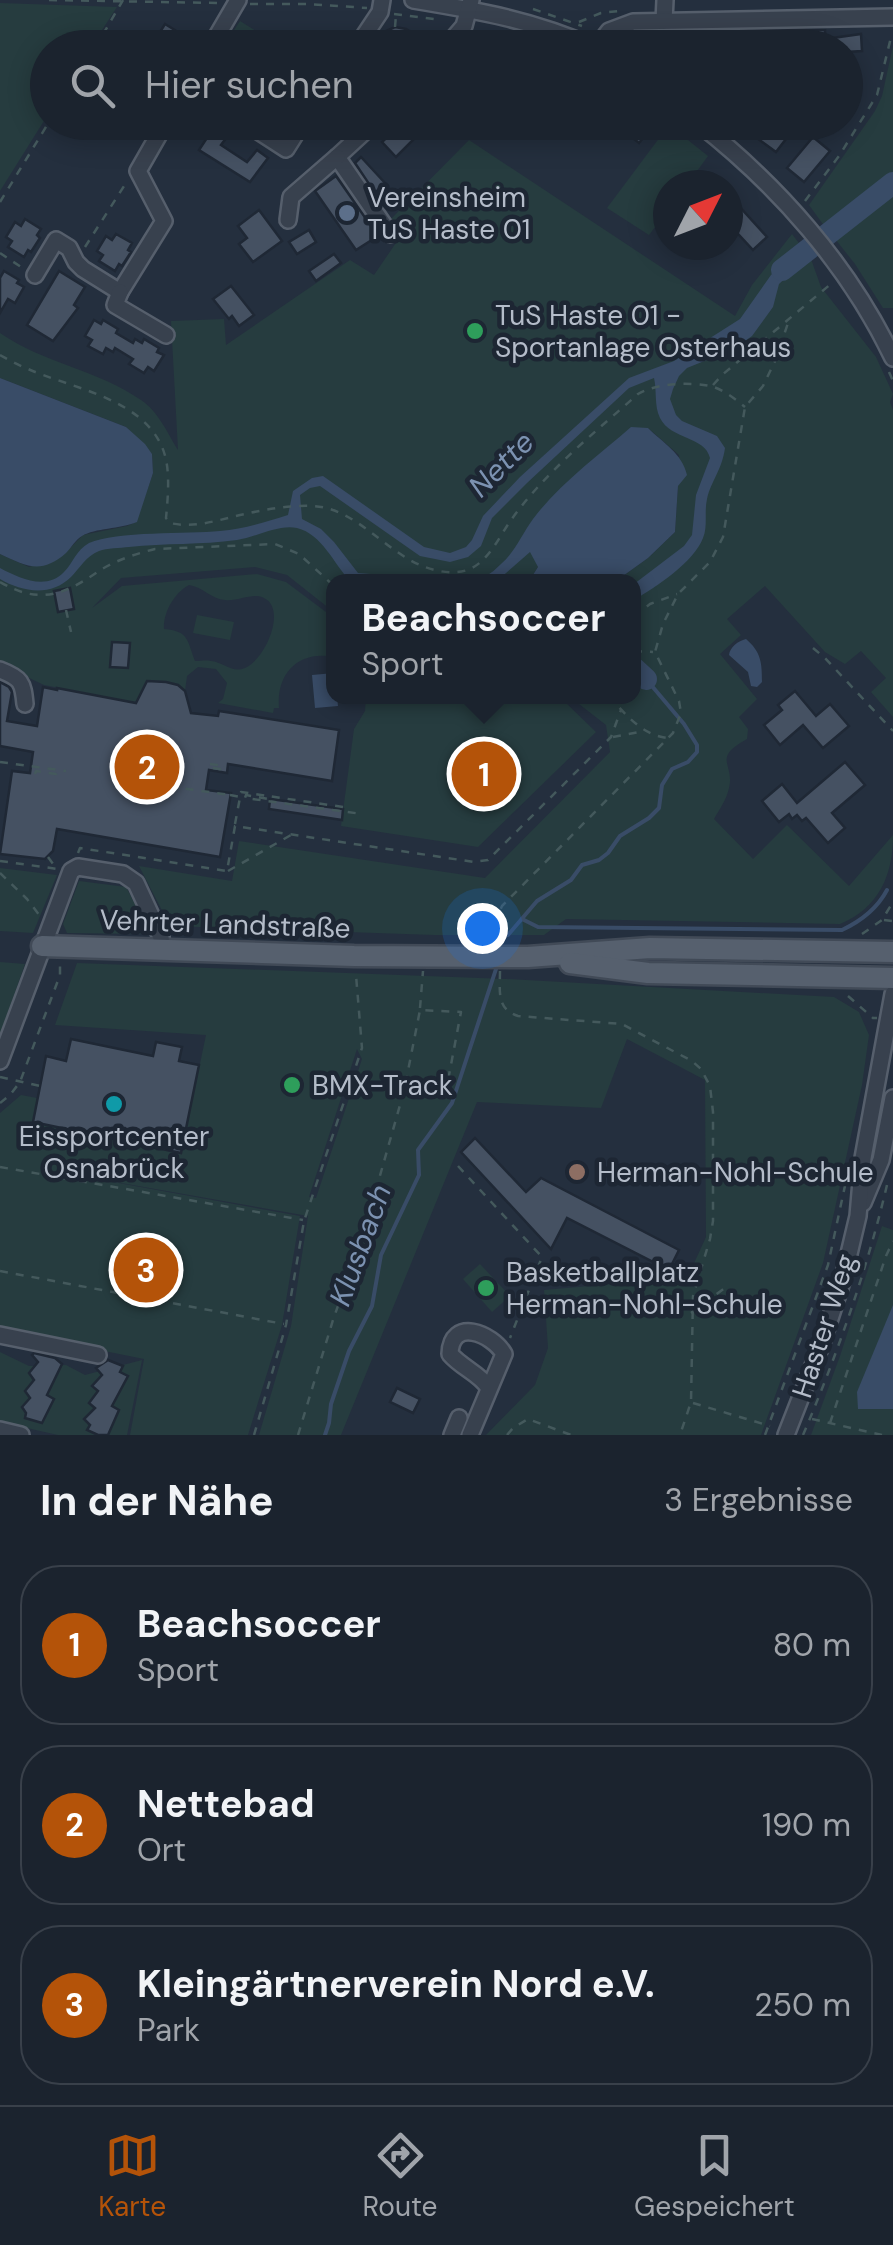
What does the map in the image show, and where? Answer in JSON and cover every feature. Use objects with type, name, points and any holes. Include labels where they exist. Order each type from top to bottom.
[{"type":"main road","name":"Vehrter Landstraße","points":[[46,936],[162,949],[354,956],[528,957],[650,948],[893,952]]},
{"type":"main road","name":"Vehrter Landstraße","points":[[528,957],[648,973],[893,978]]},
{"type":"street","points":[[220,30],[238,0]]},
{"type":"street","points":[[413,0],[552,30]]},
{"type":"street","points":[[664,21],[665,0]]},
{"type":"street","points":[[370,30],[386,9]]},
{"type":"street","points":[[611,30],[633,22],[893,17]]},
{"type":"street","points":[[156,140],[138,171],[164,221],[114,305],[166,335]]},
{"type":"street","points":[[272,140],[286,149],[292,140]]},
{"type":"street","points":[[288,220],[290,197],[355,140]]},
{"type":"street","points":[[718,140],[754,172],[825,250],[859,298],[893,358]]},
{"type":"street","points":[[336,156],[390,234]]},
{"type":"street","points":[[35,275],[56,240],[69,248],[83,269],[120,292]]},
{"type":"street","points":[[0,670],[24,686],[25,704]]},
{"type":"street","points":[[0,1061],[46,936],[64,870],[78,867],[130,876],[162,938],[162,949]]},
{"type":"street","name":"Haster Weg","points":[[786,1435],[843,1278],[858,1216],[863,1158],[893,994]]},
{"type":"street","name":"Haster Weg","points":[[858,1216],[881,1160],[893,1098]]},
{"type":"street","points":[[470,1435],[504,1354],[498,1343],[468,1331],[457,1334],[450,1342],[450,1354],[489,1388]]},
{"type":"street","points":[[0,1335],[98,1355]]},
{"type":"street","points":[[452,1435],[459,1418]]},
{"type":"street","points":[[0,1430],[21,1435]]},
{"type":"path","points":[[49,0],[212,0]]},
{"type":"path","points":[[106,30],[123,1]]},
{"type":"path","points":[[280,4],[386,9],[437,20],[469,10]]},
{"type":"path","points":[[352,12],[355,7]]},
{"type":"path","points":[[386,9],[395,26]]},
{"type":"path","points":[[863,118],[877,96],[893,27]]},
{"type":"path","points":[[0,202],[38,140]]},
{"type":"path","points":[[801,206],[849,140]]},
{"type":"path","points":[[74,257],[138,171]]},
{"type":"path","points":[[0,254],[35,275]]},
{"type":"path","points":[[712,386],[827,287]]},
{"type":"path","points":[[479,956],[502,906],[673,732],[682,713],[654,652],[662,624],[678,594],[710,562],[723,537],[745,407],[763,386],[789,320]]},
{"type":"path","points":[[0,354],[29,370],[94,393],[142,420],[164,451],[166,518],[170,523],[214,522],[280,508],[332,509],[422,566],[440,572],[472,568],[490,554],[523,502],[650,387],[712,386],[745,407]]},
{"type":"path","points":[[0,582],[15,590],[48,596],[72,590],[108,566],[156,549],[276,544],[299,554],[326,579]]},
{"type":"path","points":[[641,611],[678,594]]},
{"type":"path","points":[[66,610],[70,632]]},
{"type":"path","points":[[813,648],[893,731]]},
{"type":"path","points":[[641,651],[654,652]]},
{"type":"path","points":[[616,704],[644,730],[667,738]]},
{"type":"path","points":[[235,826],[474,862],[488,860],[611,738],[621,710]]},
{"type":"path","points":[[611,738],[644,730]]},
{"type":"path","points":[[0,762],[36,771],[66,771]]},
{"type":"path","points":[[212,765],[225,769]]},
{"type":"path","points":[[138,782],[230,796],[268,796]]},
{"type":"path","points":[[227,871],[241,792],[362,814]]},
{"type":"path","points":[[245,796],[343,809]]},
{"type":"path","points":[[64,870],[80,848],[227,871],[292,834]]},
{"type":"path","points":[[48,857],[64,870]]},
{"type":"path","points":[[0,860],[64,870]]},
{"type":"path","points":[[0,874],[46,936]]},
{"type":"path","points":[[872,929],[893,902]]},
{"type":"path","points":[[882,920],[893,921]]},
{"type":"path","points":[[254,1435],[286,1325],[304,1221],[362,1048],[354,956]]},
{"type":"path","points":[[298,1435],[364,1232],[404,1091],[420,1010],[424,956]]},
{"type":"path","points":[[0,1103],[20,1082],[60,975],[60,958]]},
{"type":"path","points":[[500,966],[501,1004],[508,1013],[622,1024],[692,1061],[706,1078],[713,1112],[712,1221],[693,1296],[692,1402],[680,1435]]},
{"type":"path","points":[[847,994],[873,1018],[874,1030]]},
{"type":"path","points":[[404,1091],[446,1092],[461,1012],[420,1010]]},
{"type":"path","points":[[0,1077],[40,1086]]},
{"type":"path","points":[[458,1166],[542,1257],[504,1354]]},
{"type":"path","points":[[0,1167],[304,1221]]},
{"type":"path","points":[[765,1435],[828,1265],[848,1172]]},
{"type":"path","points":[[830,1423],[893,1241]]},
{"type":"path","points":[[0,1271],[286,1325]]},
{"type":"path","points":[[691,1314],[726,1287]]},
{"type":"path","points":[[692,1402],[770,1426]]},
{"type":"path","points":[[810,1418],[883,1435],[893,1433]]},
{"type":"path","points":[[507,1435],[528,1420],[570,1435]]},
{"type":"green space","points":[[0,3],[117,7],[102,30],[30,30],[32,140],[0,191]]},
{"type":"green space","points":[[240,21],[254,30],[234,30]]},
{"type":"green space","points":[[893,46],[893,176],[825,227],[809,205],[855,140],[863,140],[863,128],[882,96]]},
{"type":"green space","points":[[469,140],[735,316],[752,285],[792,234],[811,259],[821,287],[876,357],[893,394],[893,717],[871,692],[886,678],[861,651],[845,664],[825,652],[765,586],[727,619],[741,635],[720,654],[757,699],[739,717],[748,729],[747,739],[727,757],[729,788],[714,819],[753,859],[787,825],[849,886],[893,835],[887,877],[865,909],[840,924],[566,919],[544,935],[170,926],[139,866],[232,881],[239,841],[485,878],[610,752],[606,725],[579,704],[641,704],[641,574],[626,574],[675,532],[681,480],[679,455],[648,428],[521,539],[538,567],[534,574],[326,574],[326,606],[287,575],[255,567],[121,578],[92,608],[122,586],[257,574],[286,582],[326,612],[326,656],[310,657],[292,667],[281,684],[279,708],[274,708],[273,713],[218,703],[227,683],[216,669],[198,667],[187,676],[185,691],[178,685],[155,681],[143,704],[44,685],[0,664],[0,554],[29,567],[64,554],[83,535],[136,522],[153,473],[152,454],[126,427],[0,378],[0,333],[141,400],[158,416],[178,450],[171,321],[224,319],[226,345],[350,260],[374,275],[400,237],[389,221]],"holes":[[[189,585],[220,599],[260,596],[271,604],[274,613],[265,647],[242,669],[195,661],[183,634],[164,629],[165,616],[174,598]]]},
{"type":"green space","points":[[658,140],[688,140],[708,156],[698,170],[653,170],[653,230],[649,235],[607,208]]},
{"type":"green space","points":[[893,188],[893,308],[883,308],[832,235]]},
{"type":"green space","points":[[197,615],[234,622],[230,640],[193,633]]},
{"type":"green space","points":[[366,704],[567,704],[596,732],[478,847],[341,826],[354,729]]},
{"type":"green space","points":[[0,868],[57,875],[33,933],[0,931]]},
{"type":"green space","points":[[79,881],[126,887],[149,930],[145,934],[67,933],[63,924]]},
{"type":"green space","points":[[0,962],[25,964],[0,1035]]},
{"type":"green space","points":[[77,963],[506,979],[834,997],[859,1012],[869,1035],[862,1085],[823,1263],[761,1435],[486,1435],[535,1385],[548,1348],[544,1290],[658,1280],[670,1285],[685,1283],[706,1237],[705,1080],[627,1039],[601,1108],[477,1102],[341,1435],[259,1435],[291,1326],[308,1216],[36,1168],[300,1216],[282,1325],[248,1435],[130,1435],[144,1359],[0,1330],[0,1113],[21,1095],[37,1098],[33,1123],[181,1154],[206,1035],[55,1025]],"holes":[[[357,1049],[362,1059],[316,1198],[309,1197]]]},
{"type":"green space","points":[[882,1226],[893,1230],[893,1435],[811,1435],[840,1356]]},
{"type":"green space","name":"Basketballplatz Herman-Nohl-Schule","points":[[480,1264],[510,1296],[492,1312],[463,1279]]},
{"type":"green space","points":[[0,1352],[29,1366],[66,1365],[85,1375],[142,1360],[127,1435],[58,1435],[0,1422]]},
{"type":"water","points":[[893,176],[893,188],[832,235],[825,227]]},
{"type":"water","points":[[802,246],[809,256],[779,284],[773,307],[752,336],[734,349],[687,368],[673,389],[670,399],[676,415],[717,436],[725,448],[724,456],[707,499],[704,533],[698,547],[673,573],[641,596],[641,579],[684,546],[692,535],[696,495],[710,458],[702,446],[672,430],[660,418],[654,378],[629,388],[527,483],[492,518],[481,546],[468,557],[450,562],[420,556],[320,486],[300,495],[302,519],[321,529],[358,573],[371,574],[345,574],[314,536],[290,527],[237,540],[102,550],[90,556],[63,583],[46,590],[18,587],[0,579],[0,568],[41,582],[57,578],[85,546],[101,539],[229,530],[288,515],[293,491],[312,478],[323,476],[424,547],[450,553],[466,547],[483,516],[520,477],[629,378],[674,361],[740,319],[771,275]]},
{"type":"water","points":[[0,378],[126,427],[145,444],[152,454],[153,473],[137,522],[87,533],[57,560],[41,566],[26,565],[0,554]]},
{"type":"water","points":[[631,427],[648,428],[685,467],[687,475],[678,486],[675,532],[626,574],[534,574],[538,567],[530,552],[505,574],[490,574],[510,554],[533,519],[579,471]]},
{"type":"water","points":[[746,639],[761,663],[762,682],[757,687],[751,686],[748,672],[729,655],[735,645]]},
{"type":"water","points":[[326,674],[326,704],[338,706],[315,708],[312,675]]},
{"type":"water","points":[[893,1305],[893,1409],[858,1409],[857,1392]]},
{"type":"building","points":[[206,140],[225,140],[221,145],[247,162],[257,150],[268,158],[250,182],[199,150]]},
{"type":"building","points":[[384,140],[413,140],[396,157]]},
{"type":"building","points":[[760,140],[785,140],[776,152]]},
{"type":"building","points":[[810,140],[817,140],[830,151],[804,182],[787,168]]},
{"type":"building","points":[[361,157],[385,183],[375,193],[355,163]]},
{"type":"building","name":"Vereinsheim TuS Haste 01","points":[[336,176],[378,236],[356,250],[315,191]]},
{"type":"building","points":[[259,210],[282,241],[253,262],[239,244],[247,238],[238,226]]},
{"type":"building","points":[[743,211],[767,237],[753,250],[743,239]]},
{"type":"building","points":[[25,219],[41,229],[37,235],[40,238],[24,257],[8,247],[12,241],[6,237],[15,222],[21,226]]},
{"type":"building","points":[[309,230],[316,242],[297,254],[289,242]]},
{"type":"building","points":[[116,234],[132,243],[128,250],[131,252],[115,271],[99,261],[103,255],[97,251],[106,236],[112,240]]},
{"type":"building","points":[[334,254],[341,263],[316,281],[309,271]]},
{"type":"building","points":[[4,271],[24,287],[15,303],[8,299],[0,313],[0,278]]},
{"type":"building","points":[[59,271],[85,287],[74,305],[78,308],[53,341],[27,325]]},
{"type":"building","points":[[231,286],[254,315],[239,326],[213,299]]},
{"type":"building","points":[[94,320],[101,324],[103,320],[133,343],[135,339],[142,343],[144,339],[159,348],[157,352],[164,355],[154,371],[148,367],[144,373],[129,364],[133,359],[115,348],[113,352],[106,348],[103,354],[88,346],[92,340],[85,336]]},
{"type":"building","points":[[70,588],[74,609],[58,612],[54,591]]},
{"type":"building","points":[[112,642],[130,643],[128,668],[110,667]]},
{"type":"building","points":[[147,681],[178,685],[185,691],[191,713],[218,716],[219,711],[339,730],[332,781],[228,764],[227,773],[209,770],[206,790],[231,793],[220,857],[57,829],[53,851],[45,859],[0,854],[12,771],[30,773],[33,752],[0,746],[0,682],[12,692],[7,721],[37,726],[43,687],[136,703]]},
{"type":"building","points":[[795,691],[816,716],[830,704],[849,726],[823,748],[803,725],[780,745],[764,725],[782,710],[778,705]]},
{"type":"building","points":[[845,762],[865,785],[832,813],[845,828],[828,843],[806,818],[802,821],[797,815],[792,819],[789,814],[779,822],[762,801],[782,784],[797,803]]},
{"type":"building","points":[[270,799],[343,809],[342,820],[269,809]]},
{"type":"building","name":"Eissportcenter Osnabrück","points":[[71,1039],[153,1056],[156,1042],[182,1047],[179,1061],[199,1065],[181,1153],[33,1122],[46,1056],[66,1061]]},
{"type":"building","name":"Herman-Nohl-Schule","points":[[475,1138],[526,1192],[541,1178],[679,1250],[669,1270],[567,1218],[551,1249],[461,1152]]},
{"type":"building","points":[[34,1353],[55,1358],[62,1364],[47,1395],[54,1399],[42,1423],[25,1418],[22,1407],[30,1398],[25,1391],[34,1380],[29,1373],[38,1362]]},
{"type":"building","points":[[108,1360],[123,1366],[120,1372],[128,1376],[112,1406],[119,1410],[108,1435],[98,1435],[87,1430],[90,1425],[84,1419],[95,1408],[89,1403],[98,1391],[92,1386],[102,1375],[96,1368]]},
{"type":"building","points":[[397,1388],[420,1399],[413,1413],[390,1402]]},
{"type":"waterway","name":"Nette","points":[[782,270],[893,183]]},
{"type":"waterway","name":"Klusbach","points":[[641,674],[646,679]]},
{"type":"waterway","name":"Klusbach","points":[[508,935],[537,901],[571,880],[582,865],[599,860],[620,836],[649,818],[659,808],[662,785],[672,769],[688,762],[697,752],[684,724],[646,679]]},
{"type":"waterway","points":[[522,919],[538,927],[842,930],[868,914],[887,890]]},
{"type":"waterway","name":"Klusbach","points":[[325,1435],[349,1351],[372,1306],[381,1255],[419,1175],[418,1150],[452,1103],[496,969]]},
{"type":"place","name":"Vereinsheim TuS Haste 01","points":[[347,213]]},
{"type":"place","name":"TuS Haste 01 - Sportanlage Osterhaus","points":[[475,331]]},
{"type":"place","name":"Nettebad","points":[[147,767]]},
{"type":"place","name":"Beachsoccer","points":[[484,774]]},
{"type":"place","name":"BMX-Track","points":[[292,1085]]},
{"type":"place","name":"Eissportcenter Osnabrück","points":[[114,1104]]},
{"type":"place","name":"Herman-Nohl-Schule","points":[[577,1172]]},
{"type":"place","name":"Kleingärtnerverein Nord e.V.","points":[[146,1270]]},
{"type":"place","name":"Basketballplatz Herman-Nohl-Schule","points":[[486,1288]]}]
